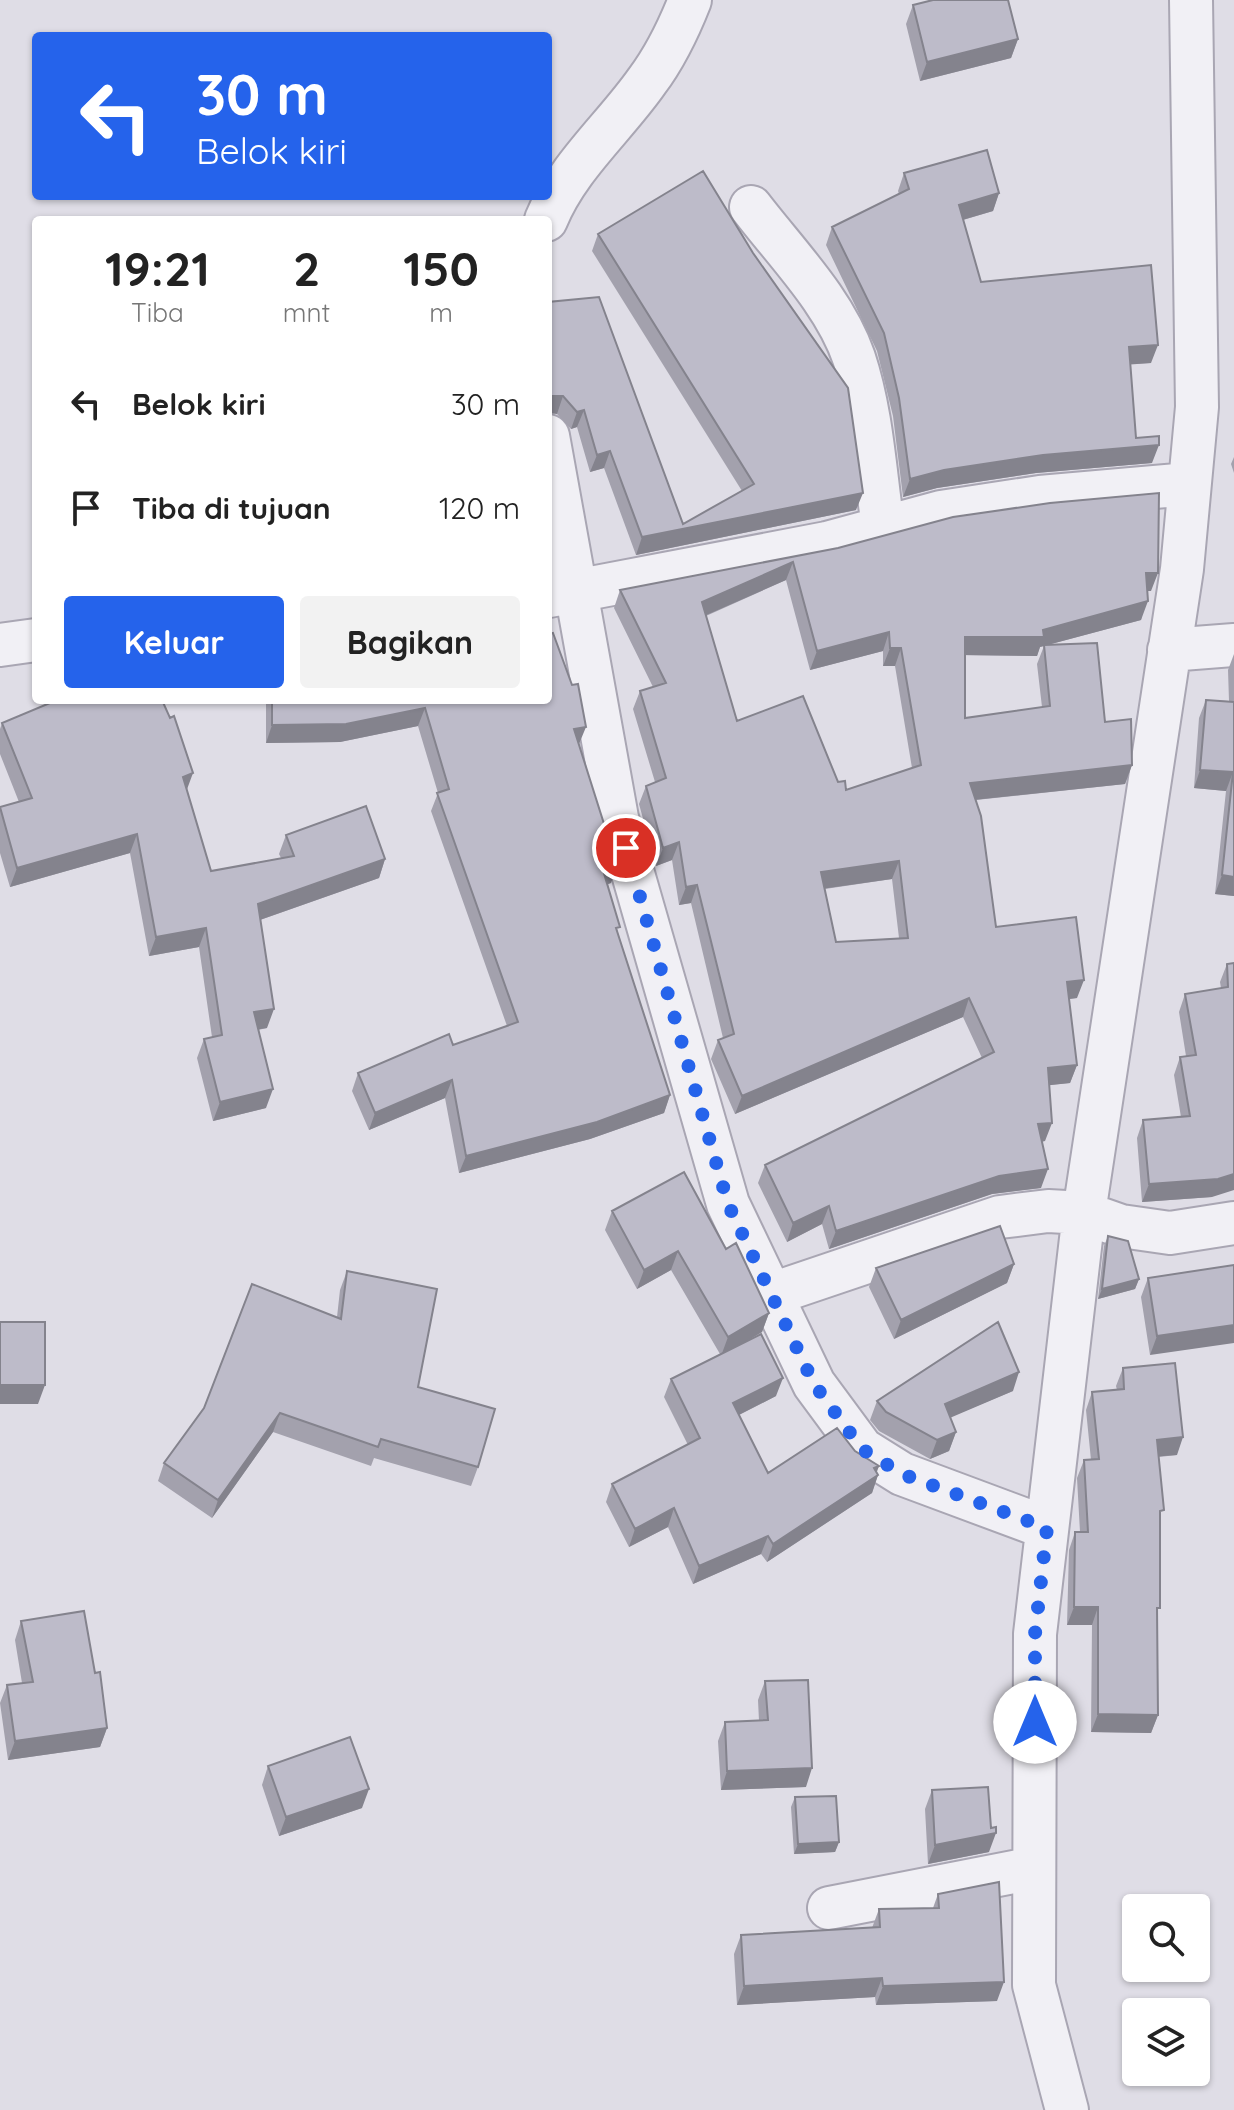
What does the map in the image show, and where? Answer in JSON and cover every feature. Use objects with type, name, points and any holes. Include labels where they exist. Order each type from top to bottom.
[{"type":"street","points":[[548,216],[592,145],[647,82],[679,29],[690,0]]},
{"type":"street","points":[[1067,2110],[1034,1985],[1035,1634],[1084,1213],[1182,569],[1197,407],[1191,0]]},
{"type":"street","points":[[751,207],[825,302],[854,358],[883,527]]},
{"type":"street","points":[[552,484],[561,592],[621,833],[728,1204],[814,1384],[862,1449],[902,1474],[1047,1528]]},
{"type":"street","points":[[561,592],[827,543],[941,512],[1026,499],[1189,484]]},
{"type":"street","points":[[0,645],[32,641]]},
{"type":"street","points":[[1169,650],[1234,645]]},
{"type":"street","points":[[772,1294],[1000,1217],[1048,1211],[1084,1213],[1121,1226],[1170,1233],[1234,1223]]},
{"type":"street","points":[[829,1908],[1034,1868]]},
{"type":"building","points":[[933,0],[1008,0],[1018,39],[927,62],[913,5]]},
{"type":"building","points":[[987,150],[999,193],[959,205],[981,282],[1151,265],[1158,345],[1129,347],[1136,438],[1159,436],[1159,445],[1043,455],[944,470],[910,479],[899,398],[884,333],[832,227],[909,189],[904,173]]},
{"type":"building","points":[[703,171],[753,253],[848,388],[863,493],[642,537],[610,451],[597,455],[584,410],[577,412],[563,396],[552,396],[552,302],[599,297],[683,524],[754,484],[598,234]]},
{"type":"building","points":[[1159,493],[1158,573],[1146,573],[1148,601],[1043,630],[1044,637],[965,637],[965,718],[1050,706],[1044,645],[1097,643],[1105,722],[1131,719],[1132,765],[970,783],[981,816],[996,927],[1076,917],[1084,980],[1067,982],[1077,1065],[1048,1068],[1052,1123],[1038,1124],[1048,1169],[999,1176],[836,1231],[829,1206],[793,1223],[765,1165],[994,1052],[969,998],[742,1096],[718,1040],[734,1034],[697,885],[686,887],[679,842],[663,848],[646,786],[666,778],[640,691],[666,683],[620,590],[838,548],[953,517],[1050,503]],"holes":[[[793,562],[817,651],[889,632],[890,648],[901,648],[921,765],[846,790],[845,781],[838,782],[803,696],[737,721],[702,602]],[[899,861],[908,938],[836,942],[821,872]]]},
{"type":"building","points":[[552,633],[572,685],[578,684],[586,727],[574,729],[617,865],[603,870],[620,927],[616,928],[670,1095],[597,1122],[466,1156],[452,1080],[375,1113],[358,1073],[449,1034],[453,1045],[518,1022],[437,793],[449,789],[425,708],[346,724],[272,725],[272,704],[552,704]]},
{"type":"building","points":[[1206,700],[1234,702],[1234,877],[1222,875],[1233,772],[1200,770]]},
{"type":"building","points":[[47,704],[164,704],[170,718],[174,716],[193,773],[183,777],[211,871],[294,856],[286,835],[366,806],[385,859],[258,904],[274,1009],[254,1012],[273,1089],[220,1102],[204,1039],[222,1035],[206,928],[156,937],[137,834],[17,868],[0,807],[32,798],[2,723]]},
{"type":"building","points":[[1234,963],[1234,1174],[1218,1179],[1149,1184],[1143,1120],[1190,1116],[1180,1057],[1196,1055],[1185,994],[1228,987],[1227,964]]},
{"type":"building","points":[[684,1172],[726,1249],[736,1243],[769,1313],[728,1337],[678,1251],[644,1270],[612,1211]]},
{"type":"building","points":[[1000,1226],[1014,1264],[901,1320],[876,1268]]},
{"type":"building","points":[[1108,1236],[1128,1241],[1139,1279],[1102,1289]]},
{"type":"building","points":[[1234,1265],[1234,1325],[1157,1336],[1148,1278]]},
{"type":"building","points":[[347,1271],[437,1289],[418,1387],[495,1409],[478,1467],[381,1439],[378,1447],[280,1413],[218,1500],[164,1463],[204,1408],[252,1284],[341,1319]]},
{"type":"building","points":[[0,1322],[45,1322],[45,1385],[0,1385]]},
{"type":"building","points":[[998,1322],[1019,1372],[945,1404],[956,1432],[937,1440],[886,1412],[877,1401]]},
{"type":"building","points":[[761,1334],[783,1378],[733,1403],[768,1473],[837,1428],[855,1451],[879,1466],[874,1468],[878,1475],[773,1544],[768,1536],[699,1566],[674,1508],[635,1529],[612,1484],[700,1438],[671,1379]]},
{"type":"building","points":[[1175,1363],[1183,1437],[1157,1440],[1164,1510],[1160,1511],[1160,1608],[1157,1608],[1158,1715],[1098,1714],[1098,1607],[1074,1607],[1075,1532],[1088,1532],[1084,1460],[1099,1459],[1092,1392],[1124,1389],[1123,1368]]},
{"type":"building","points":[[84,1611],[95,1673],[100,1672],[107,1728],[15,1741],[7,1685],[33,1682],[21,1621]]},
{"type":"building","points":[[808,1680],[812,1768],[727,1771],[725,1722],[768,1720],[765,1681]]},
{"type":"building","points":[[350,1737],[369,1789],[286,1817],[268,1766]]},
{"type":"building","points":[[988,1787],[991,1828],[996,1827],[996,1833],[935,1845],[932,1790]]},
{"type":"building","points":[[836,1796],[839,1842],[798,1844],[795,1797]]},
{"type":"building","points":[[999,1882],[1004,1982],[883,1986],[882,1978],[744,1986],[741,1935],[880,1927],[879,1909],[939,1908],[938,1894]]},
{"type":"route","points":[[626,848],[728,1204],[814,1384],[862,1449],[902,1474],[1047,1528],[1035,1634],[1035,1722]]}]
